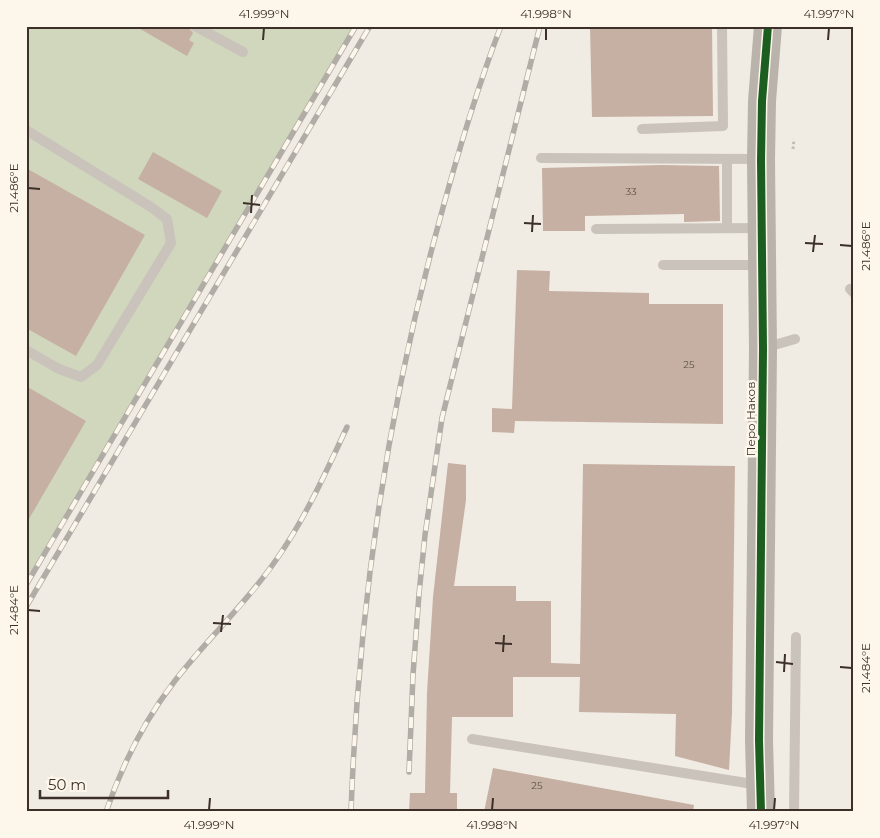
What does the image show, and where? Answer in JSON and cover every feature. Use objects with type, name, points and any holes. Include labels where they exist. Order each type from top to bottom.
[{"type":"street","name":"Перо Наков","points":[[760,812],[763,349],[761,160],[762,101],[768,26]]},
{"type":"lane","points":[[195,26],[243,52]]},
{"type":"lane","points":[[642,129],[724,126],[722,26]]},
{"type":"lane","points":[[26,130],[151,207],[167,219],[171,243],[97,366],[81,377],[59,368],[26,350]]},
{"type":"lane","points":[[541,158],[761,160]]},
{"type":"lane","points":[[727,159],[727,228]]},
{"type":"lane","points":[[596,229],[761,228]]},
{"type":"lane","points":[[663,265],[762,265]]},
{"type":"lane","points":[[763,349],[795,339]]},
{"type":"lane","points":[[794,812],[796,637]]},
{"type":"lane","points":[[472,739],[760,785]]},
{"type":"path","points":[[793,149],[794,139]]},
{"type":"green space","points":[[26,26],[356,26],[26,585]]},
{"type":"building","points":[[135,26],[187,26],[193,33],[189,40],[194,43],[187,56]]},
{"type":"building","points":[[590,26],[712,26],[713,116],[592,117]]},
{"type":"building","points":[[153,152],[222,191],[207,218],[138,179]]},
{"type":"building","points":[[662,165],[719,166],[720,221],[684,222],[684,214],[585,216],[585,231],[543,231],[542,168]]},
{"type":"building","points":[[26,168],[145,235],[76,356],[26,328]]},
{"type":"building","points":[[517,270],[550,271],[549,291],[649,293],[649,304],[723,304],[723,424],[515,421],[514,433],[492,432],[492,408],[512,409]]},
{"type":"building","points":[[26,386],[86,421],[26,524]]},
{"type":"building","points":[[448,463],[466,465],[466,500],[454,586],[516,586],[516,601],[551,601],[551,663],[580,664],[583,464],[735,466],[732,713],[729,770],[675,756],[676,714],[579,712],[580,677],[513,677],[513,717],[452,717],[450,793],[457,793],[457,812],[409,812],[410,793],[425,793],[427,693],[433,597]]},
{"type":"building","points":[[493,768],[694,805],[693,812],[484,812]]},
{"type":"railway","points":[[26,585],[356,26]]},
{"type":"railway","points":[[26,607],[370,26]]},
{"type":"railway","points":[[351,812],[360,664],[368,590],[389,443],[403,370],[438,226],[467,125],[501,26]]},
{"type":"railway","points":[[409,772],[419,594],[425,535],[442,418],[540,26]]},
{"type":"railway","points":[[106,812],[119,777],[153,712],[186,667],[252,592],[287,544],[306,512],[347,427]]},
{"type":"cycle path","points":[[761,812],[759,740],[763,349],[761,160],[762,101],[768,26]]}]
